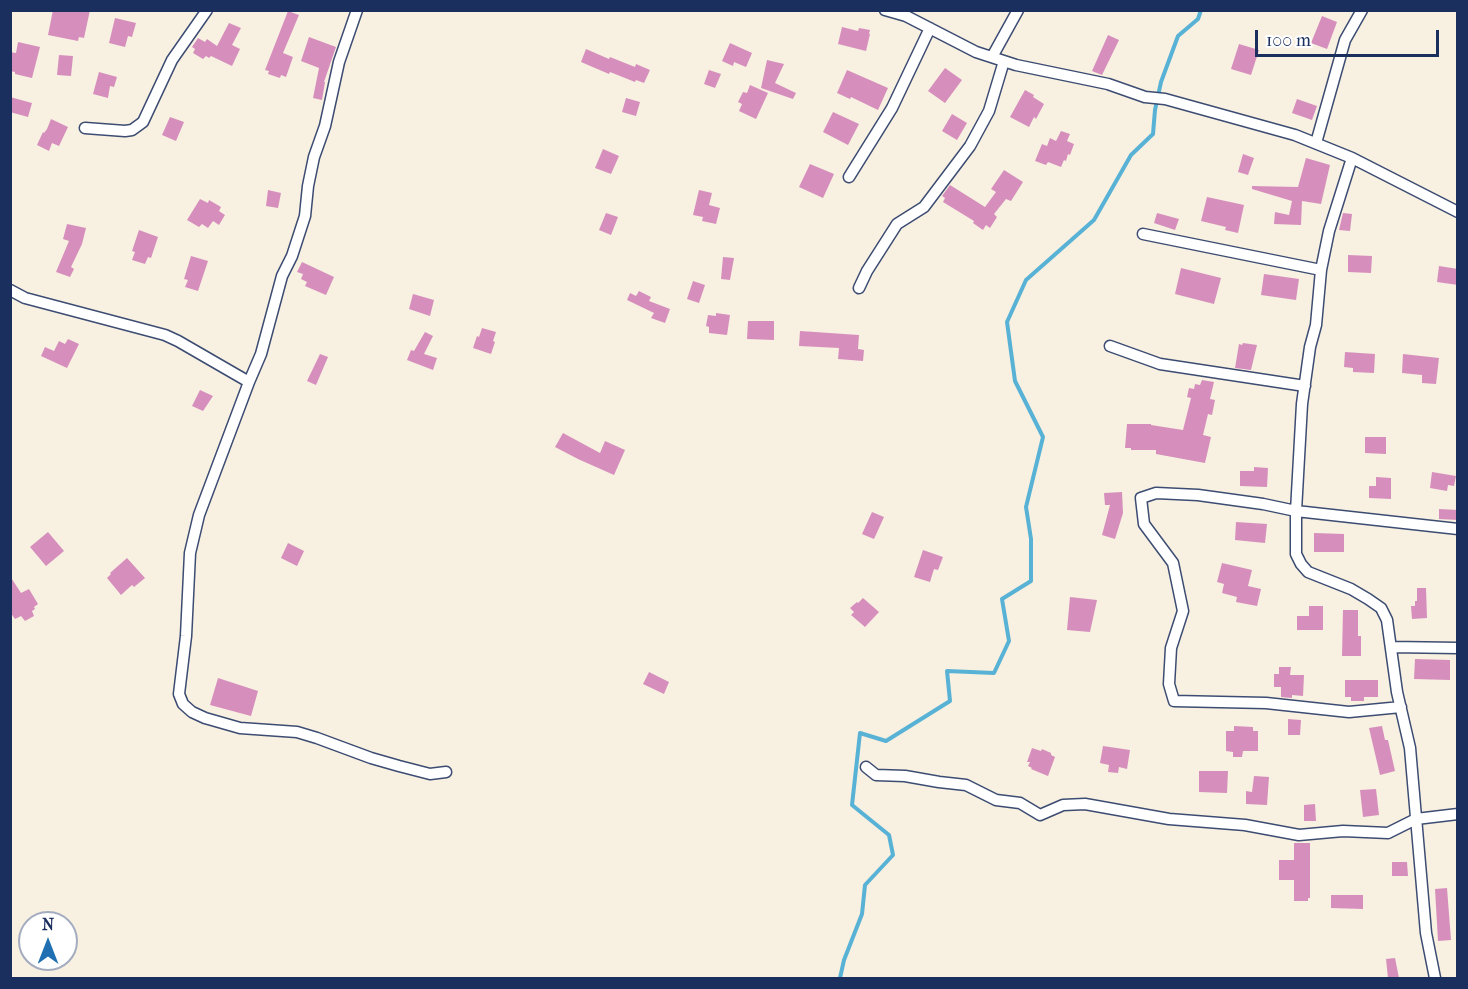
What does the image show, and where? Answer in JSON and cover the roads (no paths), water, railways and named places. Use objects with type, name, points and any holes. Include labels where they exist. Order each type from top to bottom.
[{"type":"street","points":[[85,128],[125,131],[143,122],[172,60],[207,10]]},
{"type":"street","points":[[357,10],[339,62],[326,126],[314,157],[305,216],[292,256],[282,276],[261,354],[200,515],[190,553],[186,636],[179,694],[183,704],[192,712],[205,718],[240,728],[297,732],[399,766],[430,774],[446,772]]},
{"type":"street","points":[[885,10],[906,16],[976,52],[1016,65],[1108,84],[1145,97],[1165,99],[1295,135],[1352,158],[1458,212]]},
{"type":"street","points":[[992,57],[1018,10]]},
{"type":"street","points":[[1316,143],[1345,40],[1362,10]]},
{"type":"street","points":[[849,177],[891,108],[930,28]]},
{"type":"street","points":[[859,288],[867,271],[897,224],[924,207],[970,146],[989,111],[1004,61]]},
{"type":"street","points":[[1352,158],[1329,231],[1321,270],[1316,325],[1310,347],[1302,404],[1296,554],[1300,564],[1308,572],[1351,590],[1381,608],[1386,620],[1410,748],[1426,933],[1435,978]]},
{"type":"street","points":[[1143,234],[1321,270]]},
{"type":"street","points":[[10,290],[25,298],[165,335],[249,382]]},
{"type":"street","points":[[1110,346],[1160,364],[1305,386]]},
{"type":"street","points":[[1401,707],[1349,712],[1266,703],[1174,701],[1169,684],[1171,648],[1183,611],[1173,563],[1144,524],[1141,498],[1156,493],[1198,495],[1296,511],[1458,530]]},
{"type":"street","points":[[1390,647],[1458,648]]},
{"type":"street","points":[[866,767],[876,775],[905,776],[966,785],[996,800],[1020,803],[1040,815],[1063,805],[1085,804],[1169,819],[1245,825],[1299,835],[1343,831],[1388,833],[1416,819],[1458,814]]},
{"type":"waterway","points":[[840,978],[844,960],[862,914],[865,885],[893,855],[889,835],[852,805],[860,733],[886,741],[950,701],[947,671],[994,673],[1009,641],[1002,599],[1031,581],[1031,539],[1026,507],[1043,437],[1015,381],[1007,322],[1026,280],[1094,220],[1131,155],[1153,134],[1161,82],[1178,36],[1198,19],[1201,10]]}]
